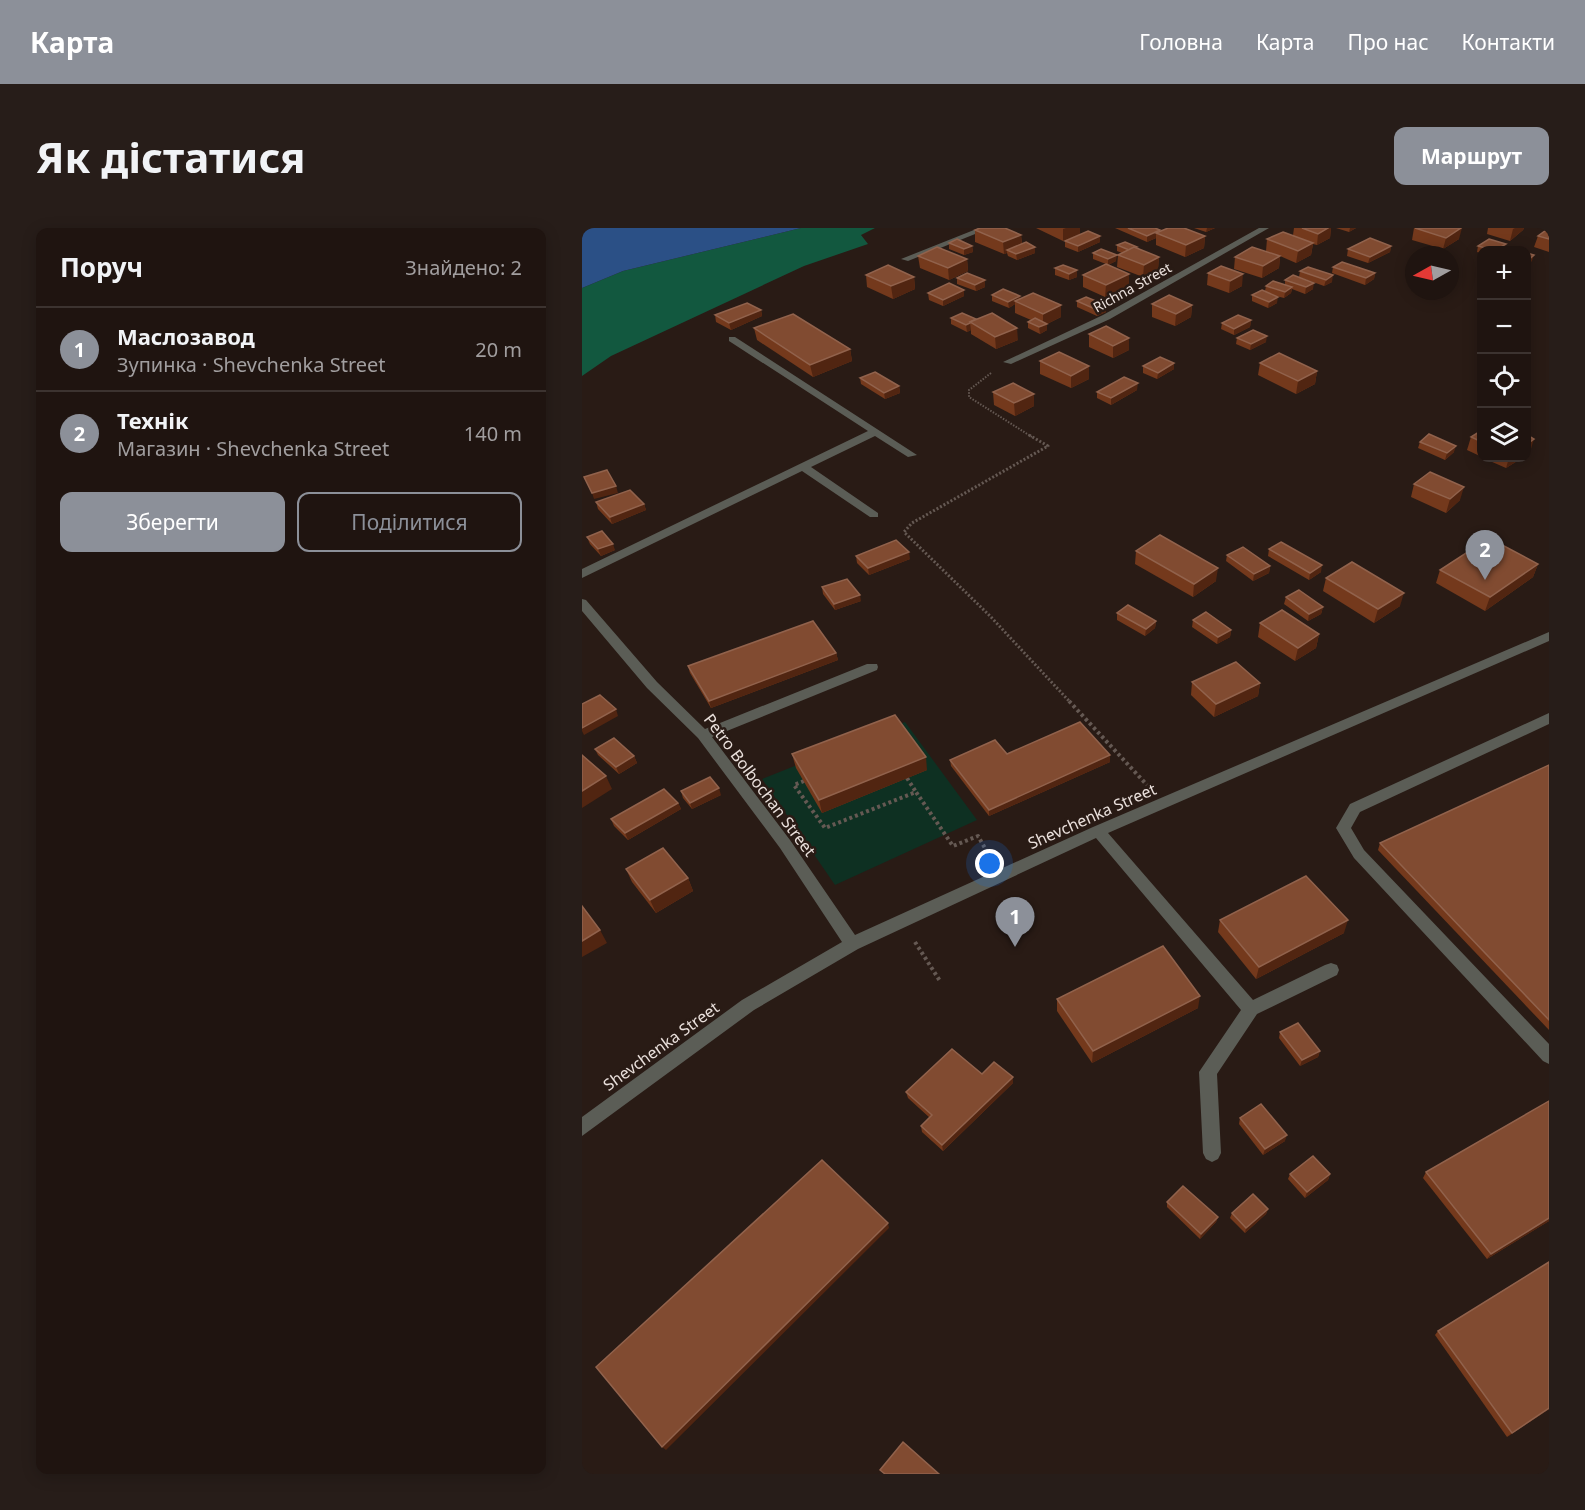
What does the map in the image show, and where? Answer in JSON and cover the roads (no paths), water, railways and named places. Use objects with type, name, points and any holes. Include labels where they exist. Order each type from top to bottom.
[{"type":"street","points":[[905,259],[986,228]]},
{"type":"street","name":"Richna Street","points":[[1008,362],[1060,342],[1112,315],[1265,228]]},
{"type":"street","points":[[732,339],[912,455]]},
{"type":"street","points":[[582,574],[875,432]]},
{"type":"street","points":[[803,467],[874,515]]},
{"type":"street","name":"Petro Bolbochan Street","points":[[582,603],[652,685],[703,735],[785,844],[852,944]]},
{"type":"street","name":"Shevchenka Street","points":[[582,1128],[748,1005],[852,944],[1098,831],[1549,636]]},
{"type":"street","points":[[703,735],[872,667]]},
{"type":"street","points":[[1549,718],[1355,808],[1343,828],[1359,854],[1549,1056]]},
{"type":"street","points":[[1098,831],[1251,1009]]},
{"type":"street","points":[[1212,1153],[1208,1072],[1251,1009],[1331,970]]},
{"type":"water","points":[[582,228],[801,228],[623,271],[582,288]]},
{"type":"place","name":"Технік","points":[[1485,580]]},
{"type":"place","name":"Маслозавод","points":[[1015,947]]}]
